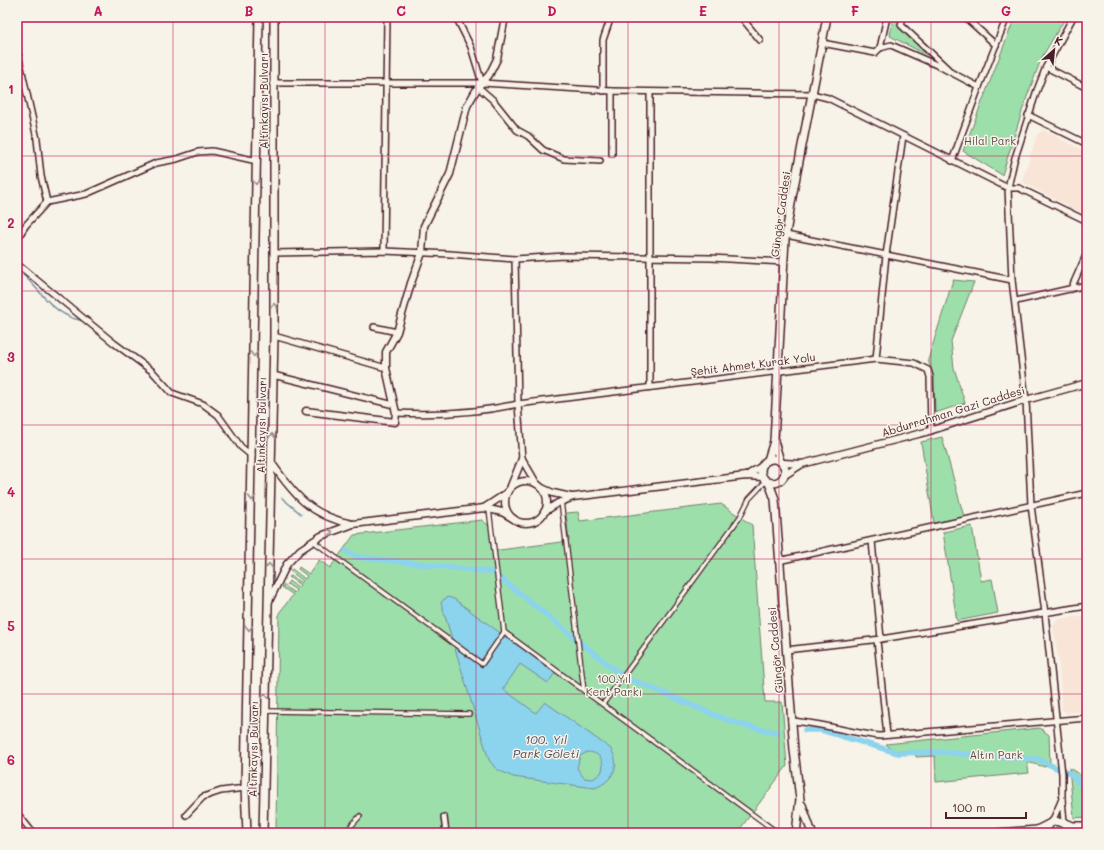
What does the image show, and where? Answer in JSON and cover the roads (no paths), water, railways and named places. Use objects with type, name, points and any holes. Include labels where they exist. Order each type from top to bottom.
[{"type":"main road","name":"Altınkayısı Bulvarı","points":[[247,833],[246,788],[260,17]]},
{"type":"main road","points":[[271,17],[271,53],[273,66]]},
{"type":"main road","name":"Altınkayısı Bulvarı","points":[[263,833],[264,711],[269,601],[274,336],[274,17]]},
{"type":"main road","name":"Güngör Caddesi","points":[[768,460],[774,441],[786,235],[827,17]]},
{"type":"main road","name":"Güngör Caddesi","points":[[774,441],[781,462]]},
{"type":"main road","points":[[768,460],[781,462],[785,475],[780,481],[766,480],[762,466],[768,460]]},
{"type":"main road","name":"Güngör Caddesi","points":[[766,480],[775,499]]},
{"type":"main road","name":"Güngör Caddesi","points":[[780,481],[775,499],[778,561],[800,799]]},
{"type":"main road","points":[[796,833],[800,799]]},
{"type":"main road","points":[[800,799],[812,833]]},
{"type":"main road","points":[[263,818],[268,833]]},
{"type":"main road","points":[[1064,822],[1070,828],[1070,833]]},
{"type":"main road","points":[[998,833],[1037,830],[1051,823],[1064,822],[1073,826],[1087,826]]},
{"type":"main road","points":[[1046,833],[1051,823]]},
{"type":"street","points":[[384,251],[385,84],[388,17]]},
{"type":"street","points":[[456,17],[471,47],[480,85],[517,130],[528,136],[542,150],[564,159],[600,161]]},
{"type":"street","points":[[306,411],[395,422],[396,413],[386,368],[386,352],[397,332],[410,283],[422,253],[424,226],[450,174],[467,106],[480,85],[489,75],[497,59],[505,17]]},
{"type":"street","points":[[602,91],[603,40],[611,17]]},
{"type":"street","points":[[742,17],[760,40]]},
{"type":"street","points":[[822,43],[875,54],[880,48],[887,17]]},
{"type":"street","points":[[903,17],[901,25],[954,74]]},
{"type":"street","points":[[965,17],[996,45]]},
{"type":"street","points":[[952,161],[1007,17]]},
{"type":"street","points":[[1064,822],[1062,774],[1045,613],[1031,505],[1026,400],[1016,301],[1012,280],[1008,188],[1014,161],[1028,115],[1046,67],[1073,17]]},
{"type":"street","points":[[880,48],[891,45],[954,74],[979,88]]},
{"type":"street","points":[[17,49],[37,139],[47,202]]},
{"type":"street","points":[[1046,67],[1087,88]]},
{"type":"street","points":[[273,83],[480,85],[602,91],[812,94],[828,98],[1008,188],[1019,188],[1087,221]]},
{"type":"street","points":[[612,91],[612,154]]},
{"type":"street","points":[[650,92],[650,387]]},
{"type":"street","points":[[1028,115],[1087,144]]},
{"type":"street","points":[[876,359],[886,255],[903,136]]},
{"type":"street","points":[[17,239],[26,225],[47,202],[86,194],[156,163],[177,159],[198,152],[212,151],[257,161]]},
{"type":"street","points":[[786,235],[1012,280]]},
{"type":"street","points":[[274,253],[384,251],[515,259],[565,256],[711,258],[784,262]]},
{"type":"street","points":[[1071,289],[1087,253]]},
{"type":"street","points":[[486,509],[507,493],[511,487],[522,459],[518,404],[515,259]]},
{"type":"street","points":[[17,264],[152,372],[172,393],[202,404],[218,415],[241,447],[252,457]]},
{"type":"street","points":[[1016,301],[1087,285]]},
{"type":"street","points":[[374,327],[397,332]]},
{"type":"street","points":[[274,336],[386,368]]},
{"type":"street","name":"Şehit Ahmet Kurak Yolu","points":[[396,413],[431,415],[466,412],[518,404],[876,359],[914,363],[928,370],[930,377],[931,431]]},
{"type":"street","points":[[273,375],[394,405]]},
{"type":"street","name":"Abdurrahman Gazi Caddesi","points":[[785,475],[802,464],[931,431],[1026,400],[1087,383]]},
{"type":"street","points":[[269,601],[287,564],[300,550],[312,541],[353,524],[486,509],[502,512],[514,519],[528,522],[540,518],[544,512],[547,500],[522,459]]},
{"type":"street","points":[[271,462],[287,484],[306,504],[330,518],[353,524]]},
{"type":"street","name":"Abdurrahman Gazi Caddesi","points":[[781,462],[802,464]]},
{"type":"street","points":[[746,476],[762,466]]},
{"type":"street","points":[[544,512],[561,501],[573,498],[746,476],[766,480]]},
{"type":"street","points":[[603,704],[740,517],[749,499],[766,480]]},
{"type":"street","points":[[511,487],[524,481],[553,493],[573,498]]},
{"type":"street","points":[[507,493],[506,507],[514,519]]},
{"type":"street","points":[[778,561],[1087,493]]},
{"type":"street","points":[[561,501],[580,645],[584,691]]},
{"type":"street","points":[[312,541],[482,664],[504,632],[497,571],[486,509]]},
{"type":"street","points":[[872,541],[886,735]]},
{"type":"street","points":[[786,650],[879,640],[1087,606]]},
{"type":"street","points":[[504,632],[778,833]]},
{"type":"street","points":[[264,711],[470,714]]},
{"type":"street","points":[[792,721],[857,733],[886,735],[1027,723],[1056,722],[1087,718]]},
{"type":"street","points":[[186,814],[203,796],[221,791],[246,788]]},
{"type":"street","points":[[1051,823],[1062,799]]},
{"type":"street","points":[[17,813],[33,833]]},
{"type":"street","points":[[345,833],[360,816]]},
{"type":"street","points":[[444,817],[446,833]]},
{"type":"water","name":"100. Yıl Park Göleti","points":[[448,597],[454,599],[555,673],[548,683],[520,664],[503,689],[536,713],[545,702],[610,748],[614,754],[615,766],[614,772],[607,781],[595,788],[513,777],[496,769],[489,760],[441,603]],"holes":[[[587,752],[592,752],[601,758],[603,765],[601,773],[593,779],[584,778],[577,768],[580,756]]]},
{"type":"waterway","points":[[17,270],[24,275],[54,307],[70,317],[83,321]]},
{"type":"waterway","points":[[133,360],[156,379]]},
{"type":"waterway","points":[[177,397],[185,400]]},
{"type":"waterway","points":[[282,498],[301,514]]},
{"type":"waterway","points":[[346,551],[357,557],[493,572],[625,678],[719,717],[758,729],[778,732]]},
{"type":"waterway","points":[[805,730],[821,730],[898,753],[943,752],[993,757],[1037,759],[1072,775],[1087,791]]},
{"type":"park label","name":"Hilal Park","points":[[990,140]]},
{"type":"park label","name":"100.Yıl Kent Parkı","points":[[614,684]]},
{"type":"park label","name":"Altın Park","points":[[996,754]]}]
